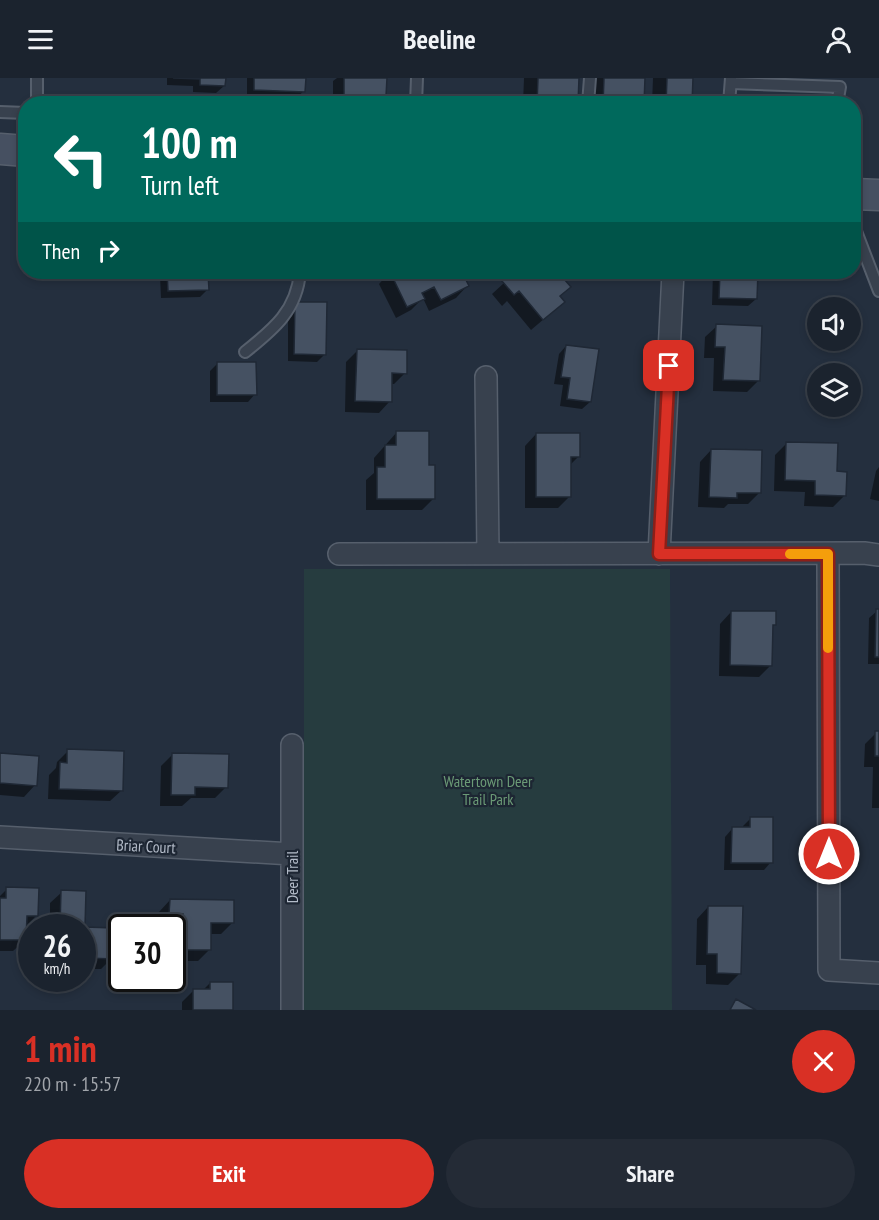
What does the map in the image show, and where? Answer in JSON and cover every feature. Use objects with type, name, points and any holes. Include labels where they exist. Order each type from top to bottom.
[{"type":"street","points":[[0,149],[18,150]]},
{"type":"street","points":[[861,194],[879,195]]},
{"type":"street","points":[[659,554],[673,279]]},
{"type":"street","points":[[486,376],[488,554]]},
{"type":"street","points":[[339,554],[864,553],[879,555]]},
{"type":"street","points":[[828,554],[829,970],[879,973]]},
{"type":"street","name":"Deer Trail","points":[[292,745],[292,1010]]},
{"type":"street","name":"Briar Court","points":[[0,837],[292,854]]},
{"type":"lane","points":[[37,78],[37,96]]},
{"type":"lane","points":[[416,96],[417,78]]},
{"type":"lane","points":[[589,96],[590,78]]},
{"type":"lane","points":[[730,96],[731,80],[840,87],[838,96]]},
{"type":"lane","points":[[0,112],[18,113]]},
{"type":"lane","points":[[861,244],[879,291]]},
{"type":"lane","points":[[245,352],[272,330],[290,307],[299,287],[300,279]]},
{"type":"green space","name":"Watertown Deer Trail Park","points":[[304,569],[670,569],[672,1010],[304,1010]]},
{"type":"building","points":[[173,78],[226,78],[225,86],[200,85],[200,79]]},
{"type":"building","points":[[254,78],[306,78],[305,92],[254,90]]},
{"type":"building","points":[[344,78],[387,78],[386,96],[344,95]]},
{"type":"building","points":[[538,78],[579,78],[578,96],[537,96]]},
{"type":"building","points":[[604,78],[645,78],[644,96],[603,96]]},
{"type":"building","points":[[667,78],[693,78],[692,96],[666,96]]},
{"type":"building","points":[[167,279],[208,279],[209,290],[168,291]]},
{"type":"building","points":[[393,279],[466,279],[469,286],[441,300],[434,287],[422,293],[425,299],[407,307]]},
{"type":"building","points":[[505,279],[564,279],[571,287],[560,296],[565,302],[543,320],[519,291],[514,295],[502,281]]},
{"type":"building","points":[[720,279],[758,279],[757,299],[719,298]]},
{"type":"building","points":[[295,302],[327,302],[326,355],[294,354]]},
{"type":"building","points":[[716,324],[762,326],[760,381],[723,380],[725,347],[715,347]]},
{"type":"building","points":[[566,345],[599,349],[591,402],[567,399],[570,378],[561,377]]},
{"type":"building","points":[[357,349],[407,350],[407,374],[392,373],[392,402],[355,401]]},
{"type":"building","points":[[217,362],[256,362],[257,395],[217,395]]},
{"type":"building","points":[[396,431],[429,431],[429,465],[435,465],[435,499],[377,499],[377,467],[385,467],[385,445],[396,445]]},
{"type":"building","points":[[536,433],[580,433],[580,457],[571,457],[571,497],[536,497]]},
{"type":"building","points":[[786,442],[838,443],[837,471],[847,472],[846,496],[815,495],[815,481],[785,480]]},
{"type":"building","points":[[711,449],[762,450],[761,493],[737,493],[737,498],[709,497]]},
{"type":"building","points":[[876,609],[879,609],[879,657],[875,657]]},
{"type":"building","points":[[731,611],[776,611],[776,625],[773,625],[772,666],[730,665]]},
{"type":"building","points":[[875,731],[879,731],[879,756],[875,756]]},
{"type":"building","points":[[67,749],[124,751],[123,791],[59,789],[60,762],[67,763]]},
{"type":"building","points":[[0,753],[39,756],[37,786],[0,783]]},
{"type":"building","points":[[172,753],[229,754],[228,788],[195,787],[195,795],[171,795]]},
{"type":"building","points":[[750,817],[773,817],[773,863],[731,863],[732,827],[750,827]]},
{"type":"building","points":[[6,887],[39,888],[38,914],[18,914],[18,940],[0,940],[0,898],[6,898]]},
{"type":"building","points":[[61,890],[86,891],[85,914],[60,914]]},
{"type":"building","points":[[170,899],[234,900],[234,923],[211,923],[211,950],[186,950],[186,914],[169,914]]},
{"type":"building","points":[[708,906],[743,906],[741,974],[717,973],[717,954],[707,954]]},
{"type":"building","points":[[96,927],[108,928],[108,959],[96,958]]},
{"type":"building","points":[[210,982],[233,982],[233,1010],[193,1010],[193,989],[210,989]]},
{"type":"building","points":[[736,999],[756,1010],[730,1010]]},
{"type":"slow traffic","points":[[790,554],[828,554],[828,648]]},
{"type":"route","points":[[669,366],[659,554],[828,554],[829,854]]}]
